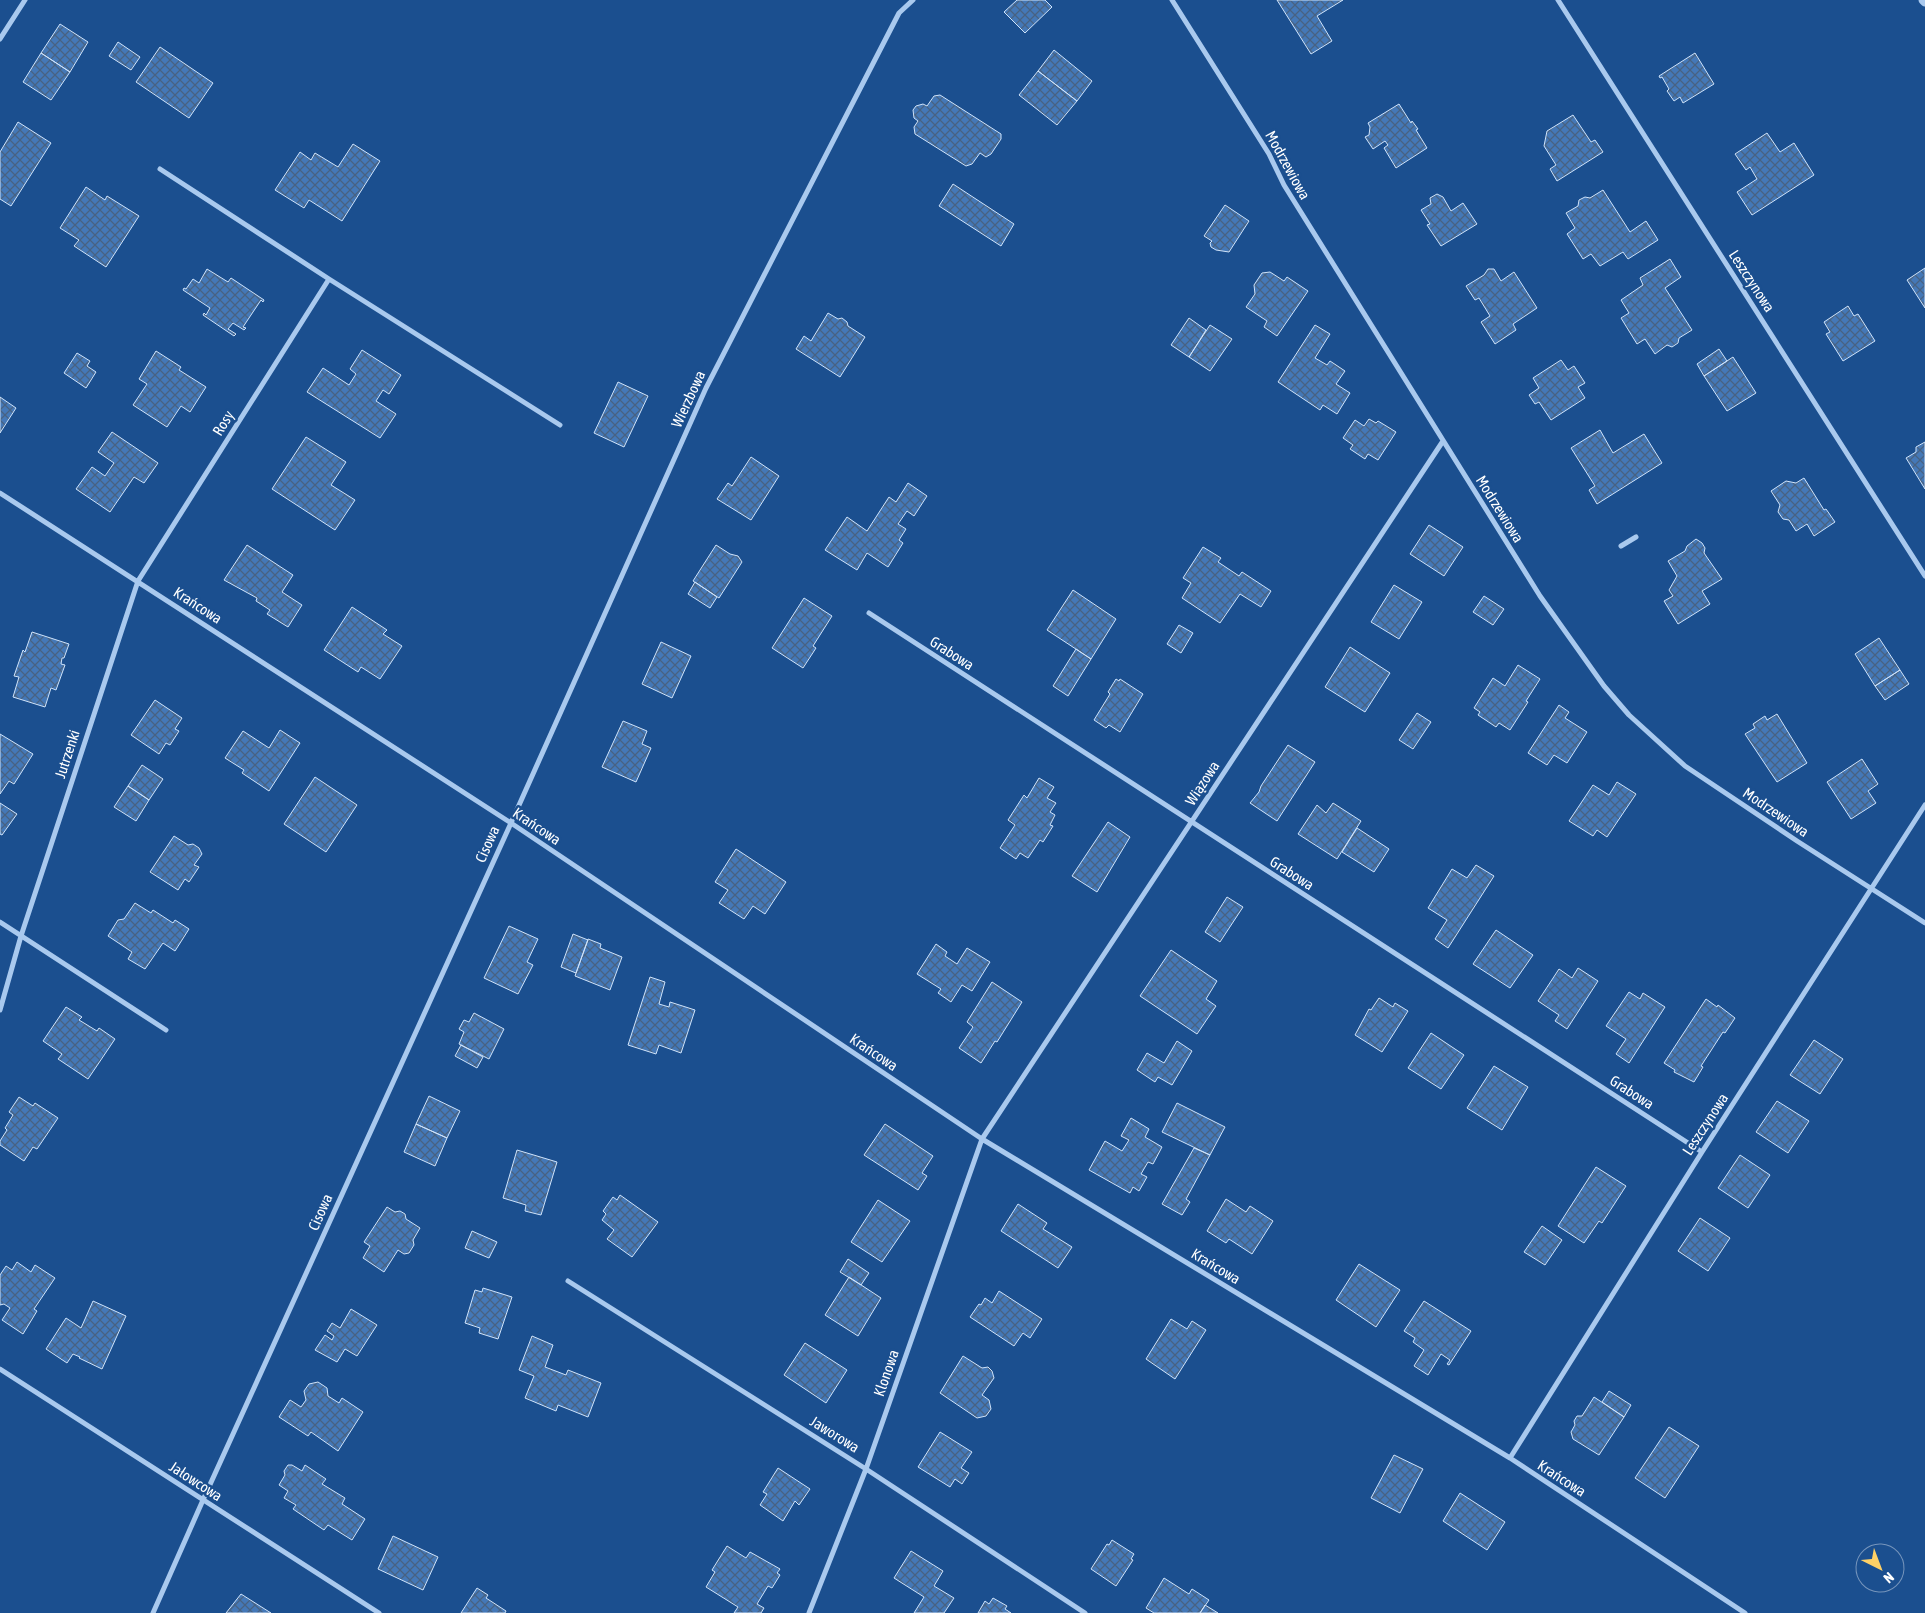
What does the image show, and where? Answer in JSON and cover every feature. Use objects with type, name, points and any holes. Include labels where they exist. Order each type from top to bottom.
[{"type":"street","points":[[0,38],[25,0]]},
{"type":"street","name":"Wierzbowa","points":[[511,823],[706,388],[899,13],[914,0]]},
{"type":"street","name":"Modrzewiowa","points":[[1172,0],[1269,154],[1284,185],[1442,442],[1546,605],[1604,686],[1629,715],[1685,766],[1925,923]]},
{"type":"street","name":"Leszczynowa","points":[[1558,0],[1925,576]]},
{"type":"street","points":[[160,169],[329,279],[560,425]]},
{"type":"street","name":"Rosy","points":[[138,581],[329,279]]},
{"type":"street","name":"Wiązowa","points":[[982,1139],[1442,442]]},
{"type":"street","name":"Krańcowa","points":[[0,493],[511,823],[982,1139],[1510,1458],[1745,1613]]},
{"type":"street","points":[[1621,546],[1636,536]]},
{"type":"street","name":"Jutrzenki","points":[[0,1010],[21,936],[138,581]]},
{"type":"street","name":"Grabowa","points":[[869,614],[1702,1152]]},
{"type":"street","name":"Leszczynowa","points":[[1510,1458],[1702,1152],[1925,806]]},
{"type":"street","name":"Cisowa","points":[[153,1613],[511,823]]},
{"type":"street","points":[[0,922],[166,1030]]},
{"type":"street","name":"Klonowa","points":[[809,1613],[866,1469],[982,1139]]},
{"type":"street","name":"Jaworowa","points":[[568,1282],[866,1469],[1085,1613]]},
{"type":"street","name":"Jałowcowa","points":[[0,1369],[379,1613]]},
{"type":"building","points":[[1017,0],[1045,0],[1052,7],[1025,33],[1004,12]]},
{"type":"building","points":[[1277,0],[1343,0],[1317,16],[1332,41],[1311,54]]},
{"type":"building","points":[[60,24],[88,42],[70,72],[41,53]]},
{"type":"building","points":[[118,42],[140,57],[131,70],[109,56]]},
{"type":"building","points":[[160,47],[213,83],[189,118],[136,82]]},
{"type":"building","points":[[1054,50],[1092,81],[1077,101],[1038,71]]},
{"type":"building","points":[[41,53],[70,72],[51,100],[23,82]]},
{"type":"building","points":[[1695,53],[1714,84],[1683,103],[1680,97],[1674,101],[1667,91],[1669,89],[1662,77],[1660,78],[1659,76]]},
{"type":"building","points":[[1038,71],[1077,101],[1057,125],[1019,95]]},
{"type":"building","points":[[940,95],[1001,134],[1001,139],[991,154],[986,157],[980,153],[972,164],[966,166],[915,134],[914,127],[918,121],[914,118],[913,110],[916,106],[923,104],[927,106],[934,96]]},
{"type":"building","points":[[1399,104],[1411,123],[1412,121],[1418,129],[1416,130],[1427,148],[1396,168],[1384,148],[1388,145],[1385,141],[1373,149],[1365,137],[1369,135],[1370,127],[1368,123]]},
{"type":"building","points":[[1573,115],[1591,142],[1595,140],[1603,152],[1557,181],[1550,169],[1556,165],[1544,146],[1547,131]]},
{"type":"building","points":[[18,122],[51,143],[11,206],[0,199],[0,152]]},
{"type":"building","points":[[1767,133],[1780,152],[1794,143],[1814,175],[1752,215],[1737,192],[1757,179],[1750,167],[1746,170],[1735,154]]},
{"type":"building","points":[[353,144],[380,161],[342,221],[309,200],[304,208],[275,190],[300,152],[311,160],[315,153],[338,167]]},
{"type":"building","points":[[953,184],[1014,224],[1001,246],[939,206]]},
{"type":"building","points":[[86,187],[105,200],[107,196],[139,216],[106,267],[74,246],[79,240],[60,228]]},
{"type":"building","points":[[1603,190],[1630,232],[1646,221],[1658,240],[1628,259],[1623,252],[1600,266],[1591,254],[1583,259],[1567,234],[1575,228],[1566,213],[1578,206],[1579,200],[1585,197],[1590,198]]},
{"type":"building","points":[[1437,194],[1443,197],[1451,211],[1463,203],[1477,224],[1441,246],[1427,225],[1430,224],[1421,210],[1431,204],[1430,198]]},
{"type":"building","points":[[1225,205],[1249,221],[1229,252],[1216,250],[1211,247],[1210,243],[1212,241],[1204,236]]},
{"type":"building","points":[[1670,259],[1681,277],[1665,288],[1692,330],[1679,338],[1678,343],[1672,347],[1667,345],[1655,354],[1645,339],[1637,344],[1621,318],[1629,313],[1621,300],[1643,285],[1640,278]]},
{"type":"building","points":[[1925,268],[1925,308],[1907,280]]},
{"type":"building","points":[[207,269],[228,282],[231,278],[264,300],[263,302],[261,300],[243,327],[246,328],[244,330],[233,323],[228,329],[236,334],[234,336],[203,315],[204,313],[206,315],[210,308],[183,290],[184,288],[186,289],[193,279],[199,283]]},
{"type":"building","points":[[1488,269],[1494,269],[1501,281],[1514,272],[1537,308],[1513,324],[1516,330],[1495,344],[1481,322],[1490,316],[1479,298],[1475,300],[1466,286],[1484,275]]},
{"type":"building","points":[[1270,272],[1284,281],[1287,277],[1308,291],[1277,336],[1264,327],[1267,321],[1246,307],[1255,294],[1254,285],[1262,273]]},
{"type":"building","points":[[1848,306],[1854,316],[1858,314],[1875,341],[1843,361],[1826,334],[1830,332],[1824,322]]},
{"type":"building","points":[[828,313],[838,319],[842,318],[847,322],[848,326],[865,337],[840,377],[796,349],[804,336],[811,341]]},
{"type":"building","points":[[1189,318],[1206,330],[1189,357],[1171,345]]},
{"type":"building","points":[[1210,325],[1232,339],[1210,371],[1189,357]]},
{"type":"building","points":[[1315,325],[1330,334],[1315,358],[1327,365],[1330,361],[1345,371],[1336,384],[1350,393],[1337,414],[1323,405],[1320,410],[1278,382]]},
{"type":"building","points":[[1719,349],[1727,361],[1704,376],[1697,364]]},
{"type":"building","points":[[362,350],[401,375],[389,394],[383,390],[376,401],[396,414],[380,438],[307,392],[323,368],[349,385],[356,374],[350,369]]},
{"type":"building","points":[[156,351],[181,367],[179,370],[206,387],[190,412],[181,406],[167,427],[133,405],[147,384],[139,379]]},
{"type":"building","points":[[77,353],[90,361],[87,366],[96,372],[86,388],[64,373]]},
{"type":"building","points":[[1733,357],[1756,393],[1727,411],[1704,376]]},
{"type":"building","points":[[1561,360],[1568,370],[1574,366],[1585,383],[1578,387],[1585,398],[1551,420],[1539,402],[1535,404],[1529,395],[1539,388],[1533,378]]},
{"type":"building","points":[[618,382],[648,396],[624,447],[594,433]]},
{"type":"building","points":[[0,397],[16,408],[0,433]]},
{"type":"building","points":[[1369,419],[1376,423],[1378,421],[1396,432],[1378,460],[1368,454],[1365,459],[1350,449],[1353,445],[1343,438],[1355,420],[1364,426]]},
{"type":"building","points":[[1600,430],[1613,453],[1644,434],[1662,463],[1597,504],[1589,490],[1595,486],[1571,448]]},
{"type":"building","points":[[112,432],[158,463],[144,483],[134,477],[110,512],[76,489],[92,467],[105,476],[114,463],[98,452]]},
{"type":"building","points":[[306,437],[346,462],[331,485],[355,500],[335,530],[272,489]]},
{"type":"building","points":[[1925,442],[1925,489],[1906,458],[1916,452],[1916,447]]},
{"type":"building","points":[[751,457],[779,476],[751,520],[717,499],[728,483],[732,486]]},
{"type":"building","points":[[1804,478],[1824,510],[1826,509],[1835,522],[1814,536],[1807,524],[1796,531],[1789,520],[1783,519],[1778,512],[1780,505],[1771,491],[1786,481],[1796,483]]},
{"type":"building","points":[[908,483],[927,496],[914,516],[907,511],[898,524],[906,529],[899,540],[903,543],[888,567],[867,553],[857,570],[825,550],[847,517],[867,531],[889,497],[896,502]]},
{"type":"building","points":[[1429,525],[1463,547],[1444,576],[1410,554]]},
{"type":"building","points":[[1696,539],[1702,543],[1705,548],[1704,553],[1722,579],[1702,591],[1710,604],[1678,624],[1664,601],[1673,596],[1669,590],[1677,576],[1668,561],[1685,551],[1687,546]]},
{"type":"building","points":[[247,545],[293,575],[282,592],[302,605],[288,627],[267,614],[270,610],[256,601],[257,598],[224,580]]},
{"type":"building","points":[[716,545],[730,554],[738,556],[742,562],[719,598],[693,581]]},
{"type":"building","points":[[1203,547],[1221,558],[1218,562],[1239,576],[1242,572],[1271,591],[1261,607],[1240,594],[1220,623],[1182,598],[1191,583],[1183,578]]},
{"type":"building","points":[[695,582],[717,597],[710,608],[688,594]]},
{"type":"building","points":[[1394,585],[1422,602],[1399,639],[1371,622]]},
{"type":"building","points":[[1073,590],[1116,619],[1091,659],[1047,630]]},
{"type":"building","points":[[1484,596],[1504,609],[1493,625],[1473,612]]},
{"type":"building","points":[[804,598],[832,616],[813,646],[816,648],[803,668],[772,648]]},
{"type":"building","points":[[352,607],[387,630],[383,634],[402,646],[380,679],[361,667],[358,672],[324,650]]},
{"type":"building","points":[[1179,625],[1193,633],[1181,653],[1167,644]]},
{"type":"building","points":[[32,632],[69,644],[64,658],[62,658],[61,664],[65,665],[56,690],[51,688],[45,707],[13,697],[19,677],[14,676],[23,650],[25,652]]},
{"type":"building","points":[[1879,638],[1900,670],[1875,686],[1855,654]]},
{"type":"building","points":[[661,642],[691,656],[672,698],[642,684]]},
{"type":"building","points":[[1350,647],[1390,673],[1365,712],[1325,687]]},
{"type":"building","points":[[1076,649],[1091,659],[1068,696],[1053,686]]},
{"type":"building","points":[[1518,665],[1540,679],[1510,730],[1499,723],[1496,727],[1478,715],[1480,712],[1474,708],[1493,678],[1505,686]]},
{"type":"building","points":[[1900,670],[1909,684],[1885,700],[1875,686]]},
{"type":"building","points":[[1116,679],[1119,681],[1120,679],[1143,694],[1120,732],[1109,725],[1106,728],[1094,720],[1110,694],[1108,692]]},
{"type":"building","points":[[155,700],[182,718],[175,729],[179,731],[170,745],[166,743],[159,754],[131,735]]},
{"type":"building","points":[[1559,705],[1569,712],[1565,718],[1587,732],[1567,763],[1554,755],[1547,765],[1528,753]]},
{"type":"building","points":[[1417,713],[1431,722],[1413,749],[1399,740]]},
{"type":"building","points":[[1777,714],[1807,763],[1777,782],[1745,734],[1755,728],[1753,724],[1765,716],[1767,720]]},
{"type":"building","points":[[623,721],[647,731],[642,744],[651,748],[636,782],[602,767]]},
{"type":"building","points":[[280,730],[300,743],[269,791],[242,773],[244,770],[225,758],[243,731],[269,748]]},
{"type":"building","points":[[0,734],[33,754],[14,784],[9,781],[0,794]]},
{"type":"building","points":[[1288,745],[1315,762],[1277,821],[1250,803]]},
{"type":"building","points":[[1862,759],[1878,784],[1868,791],[1876,803],[1851,819],[1827,782]]},
{"type":"building","points":[[142,765],[163,779],[149,800],[128,786]]},
{"type":"building","points":[[315,777],[357,805],[326,852],[284,824]]},
{"type":"building","points":[[1039,778],[1054,787],[1047,798],[1056,803],[1050,812],[1055,815],[1050,825],[1053,826],[1043,842],[1040,840],[1028,858],[1020,853],[1016,859],[1000,848],[1015,825],[1008,820],[1024,795],[1027,798]]},
{"type":"building","points":[[1617,782],[1636,794],[1607,837],[1597,830],[1593,836],[1569,821],[1593,785],[1609,795]]},
{"type":"building","points":[[128,786],[149,800],[136,821],[114,807]]},
{"type":"building","points":[[0,803],[17,814],[2,835],[0,834]]},
{"type":"building","points":[[1333,803],[1361,821],[1337,859],[1298,834],[1317,805],[1326,813]]},
{"type":"building","points":[[1108,822],[1130,837],[1097,892],[1072,876]]},
{"type":"building","points":[[1357,828],[1389,849],[1374,872],[1342,852]]},
{"type":"building","points":[[174,836],[188,845],[193,844],[199,848],[202,854],[194,865],[199,867],[189,882],[185,879],[178,890],[150,872]]},
{"type":"building","points":[[736,849],[786,882],[765,914],[753,906],[744,919],[719,903],[728,890],[715,882]]},
{"type":"building","points":[[1476,865],[1494,876],[1448,948],[1435,939],[1447,920],[1428,908],[1452,869],[1467,878]]},
{"type":"building","points":[[1227,897],[1243,907],[1220,942],[1205,932]]},
{"type":"building","points":[[135,903],[151,913],[153,910],[173,923],[175,920],[189,929],[175,951],[163,943],[145,969],[128,959],[132,952],[108,936],[118,920],[124,919]]},
{"type":"building","points":[[509,926],[538,939],[527,962],[533,965],[518,994],[484,978]]},
{"type":"building","points":[[1496,930],[1533,955],[1510,988],[1473,964]]},
{"type":"building","points":[[573,934],[588,940],[576,973],[561,967]]},
{"type":"building","points":[[588,939],[601,944],[600,948],[622,957],[610,990],[575,976]]},
{"type":"building","points":[[936,944],[947,952],[945,956],[957,964],[967,948],[990,962],[972,991],[962,985],[951,1002],[938,993],[941,989],[917,974]]},
{"type":"building","points":[[1171,950],[1217,981],[1206,999],[1216,1006],[1197,1034],[1140,996]]},
{"type":"building","points":[[1578,968],[1598,981],[1567,1029],[1555,1021],[1559,1015],[1538,1001],[1559,969],[1572,978]]},
{"type":"building","points":[[650,977],[665,982],[659,1004],[669,1007],[670,1002],[695,1010],[681,1053],[659,1045],[656,1054],[628,1045]]},
{"type":"building","points":[[992,982],[1022,1002],[997,1042],[995,1041],[981,1063],[959,1048],[973,1027],[967,1022]]},
{"type":"building","points":[[1629,992],[1640,999],[1643,993],[1665,1007],[1629,1063],[1616,1054],[1626,1039],[1606,1026]]},
{"type":"building","points":[[1379,998],[1393,1007],[1395,1003],[1408,1011],[1382,1052],[1355,1035],[1369,1009],[1371,1010]]},
{"type":"building","points":[[1706,999],[1717,1007],[1718,1005],[1735,1018],[1725,1033],[1723,1032],[1701,1066],[1703,1067],[1694,1082],[1674,1072],[1675,1070],[1664,1063]]},
{"type":"building","points":[[66,1007],[82,1017],[79,1020],[97,1031],[99,1028],[115,1039],[88,1079],[58,1059],[62,1054],[43,1041]]},
{"type":"building","points":[[474,1013],[504,1029],[489,1059],[459,1044],[464,1032],[459,1029],[464,1020],[469,1022]]},
{"type":"building","points":[[1431,1033],[1464,1055],[1441,1089],[1408,1068]]},
{"type":"building","points":[[1814,1040],[1843,1059],[1820,1094],[1790,1075]]},
{"type":"building","points":[[1177,1041],[1192,1051],[1172,1085],[1158,1077],[1155,1082],[1137,1070],[1147,1053],[1164,1063]]},
{"type":"building","points":[[461,1045],[483,1057],[477,1068],[455,1056]]},
{"type":"building","points":[[1494,1066],[1528,1087],[1502,1130],[1467,1108]]},
{"type":"building","points":[[429,1096],[460,1111],[447,1138],[416,1124]]},
{"type":"building","points":[[19,1097],[33,1106],[35,1103],[58,1118],[37,1149],[33,1147],[24,1161],[0,1145],[0,1141],[7,1130],[5,1128],[13,1115],[9,1112]]},
{"type":"building","points":[[1777,1101],[1809,1121],[1788,1153],[1756,1132]]},
{"type":"building","points":[[1177,1103],[1225,1127],[1210,1155],[1162,1132]]},
{"type":"building","points":[[1131,1118],[1149,1129],[1145,1137],[1162,1147],[1153,1164],[1148,1162],[1141,1174],[1147,1177],[1139,1191],[1133,1187],[1130,1193],[1089,1170],[1105,1141],[1122,1151],[1129,1140],[1121,1136]]},
{"type":"building","points":[[416,1124],[447,1138],[435,1166],[404,1152]]},
{"type":"building","points":[[885,1124],[933,1156],[922,1173],[927,1176],[918,1190],[864,1155]]},
{"type":"building","points":[[1194,1148],[1210,1155],[1186,1199],[1190,1202],[1182,1215],[1162,1204]]},
{"type":"building","points":[[517,1150],[557,1162],[541,1215],[525,1211],[526,1205],[503,1198]]},
{"type":"building","points":[[1740,1155],[1770,1175],[1748,1208],[1718,1188]]},
{"type":"building","points":[[1596,1167],[1626,1186],[1602,1223],[1599,1221],[1584,1243],[1558,1226]]},
{"type":"building","points":[[620,1195],[658,1222],[632,1257],[607,1239],[614,1230],[602,1220],[606,1214],[603,1211],[613,1197],[617,1200]]},
{"type":"building","points":[[1226,1199],[1246,1212],[1250,1206],[1273,1221],[1252,1254],[1229,1239],[1226,1243],[1207,1231]]},
{"type":"building","points":[[878,1200],[910,1221],[882,1262],[851,1242]]},
{"type":"building","points":[[1018,1204],[1047,1223],[1043,1229],[1072,1247],[1058,1268],[1001,1231]]},
{"type":"building","points":[[387,1207],[395,1212],[400,1211],[405,1214],[406,1219],[420,1228],[413,1240],[414,1245],[409,1253],[404,1254],[398,1250],[384,1272],[363,1258],[370,1246],[364,1242]]},
{"type":"building","points":[[1700,1218],[1730,1238],[1708,1271],[1678,1251]]},
{"type":"building","points":[[1542,1226],[1562,1240],[1545,1265],[1524,1252]]},
{"type":"building","points":[[472,1231],[497,1242],[489,1258],[465,1248]]},
{"type":"building","points":[[848,1259],[869,1273],[861,1285],[840,1272]]},
{"type":"building","points":[[17,1262],[31,1272],[35,1265],[55,1278],[34,1309],[37,1311],[23,1334],[2,1320],[10,1308],[4,1304],[0,1305],[0,1275],[6,1266],[12,1270]]},
{"type":"building","points":[[1359,1264],[1400,1290],[1376,1327],[1336,1300]]},
{"type":"building","points":[[849,1277],[881,1298],[858,1336],[825,1315]]},
{"type":"building","points":[[483,1288],[512,1297],[498,1339],[479,1333],[480,1328],[465,1323],[475,1290],[482,1292]]},
{"type":"building","points":[[999,1291],[1042,1319],[1030,1338],[1023,1333],[1014,1346],[970,1317],[985,1298],[992,1303]]},
{"type":"building","points":[[93,1301],[126,1316],[102,1369],[73,1354],[67,1363],[46,1349],[66,1318],[81,1328]]},
{"type":"building","points":[[1424,1301],[1471,1331],[1449,1365],[1447,1364],[1450,1360],[1441,1354],[1428,1375],[1414,1366],[1424,1350],[1413,1342],[1415,1338],[1404,1331]]},
{"type":"building","points":[[351,1309],[377,1325],[357,1356],[345,1349],[337,1362],[315,1350],[325,1335],[332,1340],[334,1336],[327,1331],[332,1323],[340,1328]]},
{"type":"building","points":[[1171,1319],[1187,1329],[1192,1321],[1206,1330],[1175,1379],[1146,1359]]},
{"type":"building","points":[[532,1336],[553,1345],[545,1367],[566,1375],[568,1370],[601,1383],[588,1417],[558,1405],[556,1411],[525,1398],[534,1376],[519,1370]]},
{"type":"building","points":[[805,1343],[847,1370],[826,1403],[784,1375]]},
{"type":"building","points":[[963,1356],[982,1368],[988,1367],[992,1371],[994,1378],[982,1395],[989,1400],[991,1409],[986,1416],[977,1418],[940,1393]]},
{"type":"building","points":[[318,1382],[327,1388],[328,1396],[339,1403],[342,1398],[363,1412],[338,1451],[311,1432],[308,1436],[279,1417],[290,1400],[301,1407],[306,1400],[304,1391],[309,1384]]},
{"type":"building","points":[[1609,1391],[1631,1405],[1624,1417],[1602,1402]]},
{"type":"building","points":[[1594,1397],[1624,1417],[1599,1455],[1573,1439],[1571,1432],[1577,1416],[1582,1416]]},
{"type":"building","points":[[1669,1427],[1699,1446],[1665,1498],[1635,1478]]},
{"type":"building","points":[[940,1432],[972,1452],[961,1468],[969,1473],[962,1484],[955,1479],[950,1487],[918,1467]]},
{"type":"building","points":[[1394,1455],[1423,1469],[1400,1513],[1371,1498]]},
{"type":"building","points":[[288,1465],[292,1465],[302,1471],[305,1465],[326,1479],[322,1484],[345,1498],[342,1504],[365,1519],[352,1540],[328,1525],[324,1530],[293,1509],[296,1505],[284,1498],[288,1491],[279,1485]]},
{"type":"building","points":[[778,1468],[810,1489],[799,1505],[795,1501],[783,1521],[760,1505],[767,1494],[763,1492]]},
{"type":"building","points":[[1460,1493],[1505,1522],[1487,1550],[1443,1521]]},
{"type":"building","points":[[393,1536],[438,1557],[423,1590],[378,1569]]},
{"type":"building","points":[[1112,1540],[1134,1554],[1131,1559],[1133,1560],[1116,1586],[1091,1569],[1107,1544],[1109,1545]]},
{"type":"building","points":[[727,1546],[746,1558],[750,1552],[780,1569],[777,1573],[780,1575],[772,1588],[768,1586],[757,1604],[764,1608],[761,1613],[734,1613],[738,1607],[706,1587],[715,1572],[712,1570]]},
{"type":"building","points":[[911,1551],[943,1571],[934,1586],[954,1598],[944,1613],[914,1613],[924,1597],[894,1578]]},
{"type":"building","points":[[1164,1578],[1189,1594],[1192,1589],[1209,1600],[1200,1613],[1154,1613],[1146,1608]]},
{"type":"building","points":[[477,1588],[488,1595],[486,1598],[506,1611],[505,1613],[461,1613]]},
{"type":"building","points":[[241,1594],[271,1613],[226,1613]]},
{"type":"building","points":[[993,1598],[1007,1606],[1005,1609],[1011,1613],[978,1613],[985,1601],[989,1604]]},
{"type":"building","points":[[1205,1605],[1218,1613],[1200,1613]]}]
